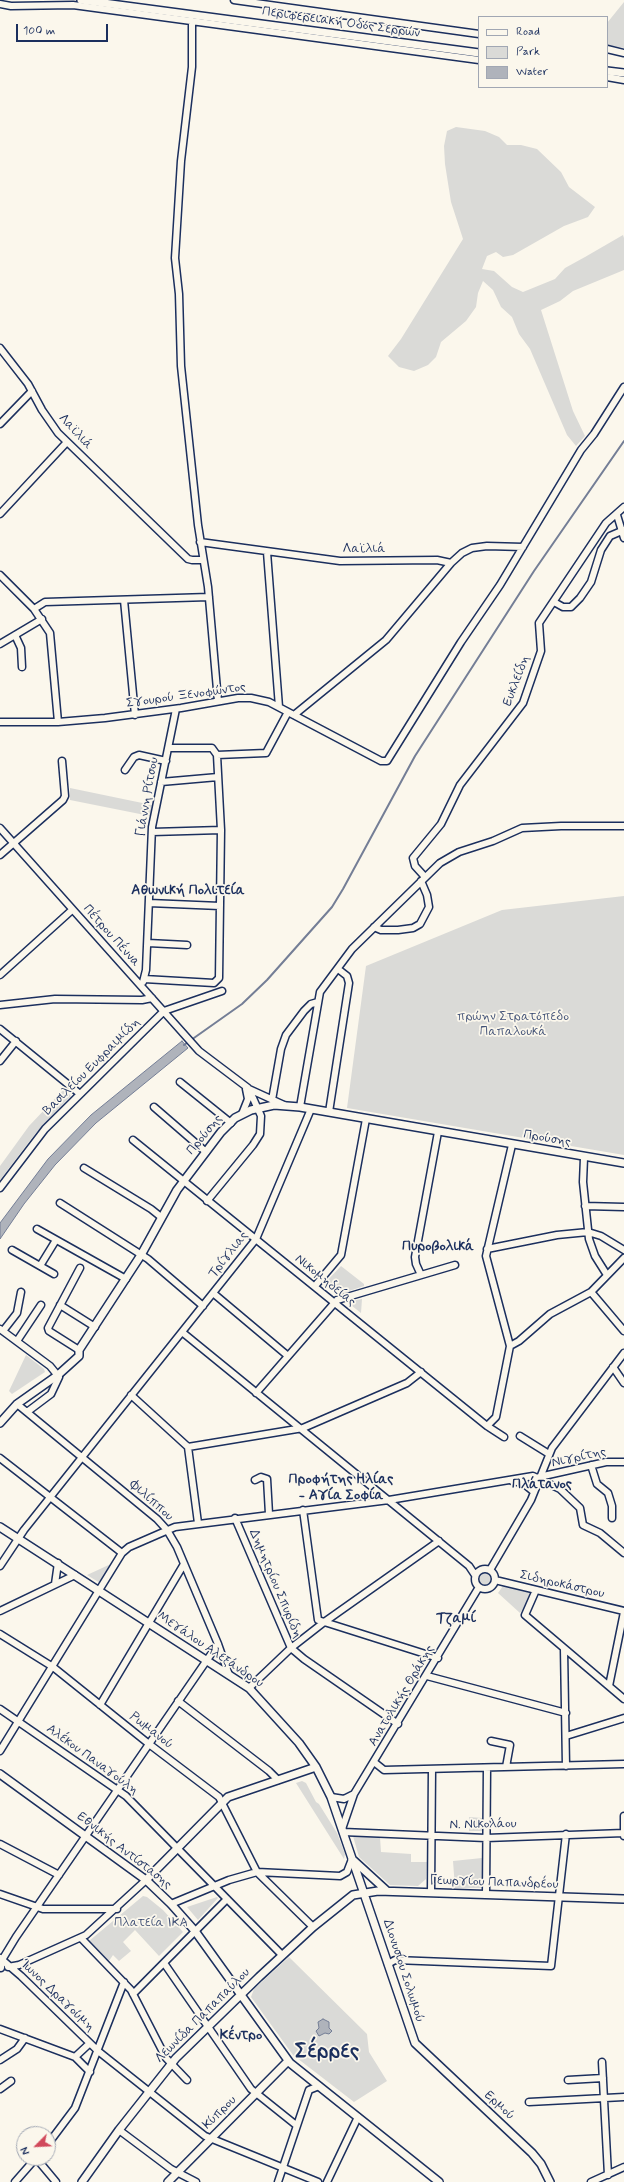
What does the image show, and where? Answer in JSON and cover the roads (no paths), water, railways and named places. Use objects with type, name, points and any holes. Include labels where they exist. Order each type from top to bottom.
[{"type":"main road","name":"Περιφερειακή Οδός Σερρών","points":[[81,0],[478,53]]},
{"type":"main road","points":[[608,70],[624,73]]},
{"type":"main road","name":"Προύσης","points":[[0,1424],[17,1404],[58,1375],[79,1356],[79,1350],[126,1279],[161,1217],[183,1182],[231,1123],[242,1114],[258,1107],[300,1107],[584,1158],[624,1163]]},
{"type":"main road","name":"Μεγάλου Αλεξάνδρου","points":[[0,1527],[149,1622],[248,1688],[299,1743],[316,1767],[331,1797],[364,1892]]},
{"type":"main road","points":[[146,1880],[222,1802],[231,1796],[316,1767]]},
{"type":"main road","name":"Εθνικής Αντίστασης","points":[[0,1774],[146,1880],[171,1904],[195,1931],[288,2061],[439,2182]]},
{"type":"main road","points":[[352,1859],[387,1891]]},
{"type":"main road","name":"Γεωργίου Παπανδρέου","points":[[364,1892],[431,1892],[624,1899]]},
{"type":"main road","name":"Λεωνίδα Παπαπαύλου","points":[[82,2182],[119,2130],[170,2064],[240,1994],[313,1927],[348,1898],[364,1892]]},
{"type":"main road","name":"Διονυσίου Σολωμού","points":[[364,1892],[413,2040],[425,2054]]},
{"type":"main road","name":"Ερμού","points":[[425,2054],[532,2153],[541,2164],[550,2182]]},
{"type":"main road","name":"Κύπρου","points":[[168,2182],[178,2174],[288,2061]]},
{"type":"street","points":[[234,0],[478,34]]},
{"type":"street","points":[[3,4],[62,4],[478,60]]},
{"type":"street","points":[[192,21],[192,68],[181,161],[174,254],[179,294],[182,366],[200,542],[209,597],[218,701]]},
{"type":"street","points":[[608,49],[624,53]]},
{"type":"street","points":[[608,77],[624,80]]},
{"type":"street","name":"Λαϊλιά","points":[[0,348],[32,391],[53,426],[67,442],[188,558],[192,560],[203,560]]},
{"type":"street","points":[[217,755],[266,753],[291,714],[386,640],[451,564],[464,552],[475,548],[498,546],[523,547],[581,450],[594,434],[624,387]]},
{"type":"street","points":[[0,424],[32,391]]},
{"type":"street","points":[[0,514],[67,442]]},
{"type":"street","name":"Ευκλείδη","points":[[423,879],[415,866],[413,858],[441,824],[460,785],[523,703],[541,650],[539,625],[606,523],[617,515],[624,507]]},
{"type":"street","points":[[617,515],[623,530],[624,538]]},
{"type":"street","points":[[554,602],[563,607],[571,607],[580,598],[591,582],[601,550],[610,536],[623,530]]},
{"type":"street","name":"Λαϊλιά","points":[[200,542],[340,561],[438,560],[451,564]]},
{"type":"street","name":"Σγουρού Ξενοφώντος","points":[[0,722],[58,722],[135,715],[218,701],[251,698],[264,700],[384,762],[389,759],[523,547]]},
{"type":"street","points":[[267,552],[279,708]]},
{"type":"street","points":[[0,575],[34,609],[48,628],[58,722]]},
{"type":"street","points":[[34,609],[45,602],[209,597]]},
{"type":"street","points":[[124,600],[135,715]]},
{"type":"street","points":[[0,644],[42,619]]},
{"type":"street","points":[[15,635],[21,648],[22,667]]},
{"type":"street","name":"Γιάννη Ρίτσου","points":[[141,985],[144,979],[148,943],[152,832],[176,709]]},
{"type":"street","points":[[144,979],[216,983],[220,978],[221,830],[217,755],[212,748],[169,748]]},
{"type":"street","points":[[125,770],[134,757],[139,755],[166,761]]},
{"type":"street","points":[[0,855],[64,798],[62,761]]},
{"type":"street","points":[[161,782],[218,777]]},
{"type":"street","points":[[300,1107],[318,1002],[322,989],[352,949],[423,879],[448,857],[522,828],[561,826],[624,826]]},
{"type":"street","name":"Πέτρου Πέννα","points":[[0,828],[207,1059],[241,1084],[286,1106]]},
{"type":"street","points":[[152,832],[221,830]]},
{"type":"street","points":[[374,927],[381,930],[398,930],[413,928],[420,924],[430,907],[423,879]]},
{"type":"street","points":[[149,903],[220,906]]},
{"type":"street","points":[[0,975],[72,910]]},
{"type":"street","points":[[148,943],[187,945]]},
{"type":"street","points":[[329,1112],[349,983],[347,976],[338,969]]},
{"type":"street","name":"Βασιλείου Ευφραιμίδη","points":[[0,1187],[40,1134],[164,1011],[222,991]]},
{"type":"street","points":[[0,1005],[66,999],[144,1000],[152,998]]},
{"type":"street","points":[[272,1100],[281,1049],[286,1035],[304,1011],[318,1002]]},
{"type":"street","points":[[0,1029],[80,1094]]},
{"type":"street","points":[[0,1061],[16,1042]]},
{"type":"street","points":[[180,1082],[231,1123]]},
{"type":"street","points":[[241,1084],[246,1091],[248,1099],[242,1114]]},
{"type":"street","points":[[207,1200],[257,1140],[262,1128],[258,1107],[248,1088]]},
{"type":"street","points":[[154,1107],[206,1152]]},
{"type":"street","name":"Τρίγλιας","points":[[0,1566],[17,1539],[256,1239],[311,1109]]},
{"type":"street","points":[[315,1286],[342,1255],[366,1119]]},
{"type":"street","points":[[420,1275],[415,1260],[438,1132]]},
{"type":"street","name":"Νικομηδείας","points":[[133,1140],[183,1182],[315,1286],[487,1426],[504,1437]]},
{"type":"street","points":[[487,1426],[496,1417],[510,1346],[487,1264],[487,1249],[512,1145]]},
{"type":"street","points":[[584,1158],[585,1206],[588,1232],[592,1249],[607,1275]]},
{"type":"street","points":[[84,1168],[151,1209],[161,1217]]},
{"type":"street","points":[[60,1203],[141,1254],[203,1306]]},
{"type":"street","points":[[585,1206],[624,1207]]},
{"type":"street","points":[[37,1229],[126,1279]]},
{"type":"street","points":[[487,1249],[557,1235],[588,1232],[601,1236],[624,1250]]},
{"type":"street","points":[[40,1266],[56,1240]]},
{"type":"street","points":[[12,1250],[54,1274]]},
{"type":"street","points":[[510,1346],[519,1341],[552,1313],[591,1292],[624,1258]]},
{"type":"street","points":[[256,1393],[334,1302],[455,1265]]},
{"type":"street","points":[[79,1350],[49,1331],[48,1328],[80,1268]]},
{"type":"street","points":[[21,1292],[19,1310],[2,1330],[50,1366],[58,1375],[59,1380],[53,1392],[27,1412]]},
{"type":"street","points":[[591,1292],[624,1331]]},
{"type":"street","points":[[213,1293],[288,1356]]},
{"type":"street","points":[[17,1341],[41,1305]]},
{"type":"street","points":[[60,1305],[95,1327]]},
{"type":"street","points":[[182,1332],[471,1568],[475,1575],[475,1582],[479,1587],[488,1588],[495,1580],[494,1575],[490,1570],[480,1569],[475,1575]]},
{"type":"street","points":[[490,1570],[534,1492],[549,1454],[572,1420],[624,1353]]},
{"type":"street","points":[[613,1366],[624,1383]]},
{"type":"street","points":[[188,1447],[300,1428],[407,1383],[421,1372]]},
{"type":"street","points":[[131,1395],[188,1447],[198,1523]]},
{"type":"street","name":"Φιλίππου","points":[[17,1404],[157,1519],[167,1530],[184,1564],[218,1644],[229,1675]]},
{"type":"street","points":[[520,1436],[549,1454]]},
{"type":"street","points":[[0,1458],[122,1553],[0,1751]]},
{"type":"street","name":"Νιγρίτης","points":[[122,1553],[129,1547],[167,1530],[198,1523],[389,1500],[507,1481],[529,1476],[539,1477],[592,1465],[624,1462]]},
{"type":"street","points":[[592,1465],[598,1484],[608,1493],[612,1506],[612,1518]]},
{"type":"street","points":[[255,1480],[260,1477],[267,1479],[270,1514]]},
{"type":"street","points":[[539,1477],[560,1489],[576,1504],[580,1509],[582,1524],[584,1527],[600,1533],[624,1553]]},
{"type":"street","points":[[507,1481],[521,1482],[534,1492]]},
{"type":"street","points":[[303,1510],[318,1620],[323,1623],[438,1658]]},
{"type":"street","name":"Δημητρίου Σπυρίδη","points":[[235,1518],[291,1648],[304,1659],[398,1724]]},
{"type":"street","points":[[248,1688],[291,1648],[323,1623],[439,1541]]},
{"type":"street","points":[[55,1584],[58,1563]]},
{"type":"street","points":[[100,1705],[184,1564]]},
{"type":"street","points":[[0,1611],[75,1575]]},
{"type":"street","name":"Σιδηροκάστρου","points":[[495,1580],[624,1611]]},
{"type":"street","name":"Ανατολικής Θράκης","points":[[343,1830],[354,1794],[438,1658],[479,1587]]},
{"type":"street","points":[[536,1590],[524,1615],[624,1699]]},
{"type":"street","points":[[609,1686],[624,1611]]},
{"type":"street","name":"Ρωμανού","points":[[0,1634],[53,1667],[149,1744],[217,1795],[222,1802],[257,1872],[313,1927]]},
{"type":"street","points":[[146,1880],[117,1909],[81,1938],[11,1967],[0,1969],[1,1959],[218,1644]]},
{"type":"street","points":[[564,1649],[566,1766]]},
{"type":"street","points":[[427,1676],[566,1712]]},
{"type":"street","points":[[178,1701],[278,1780]]},
{"type":"street","name":"Αλέκου Παναγούλη","points":[[0,1709],[118,1790],[178,1847],[282,1955]]},
{"type":"street","points":[[566,1736],[624,1718]]},
{"type":"street","points":[[491,1741],[510,1745],[506,1767]]},
{"type":"street","points":[[374,1762],[384,1770],[624,1764]]},
{"type":"street","points":[[486,1894],[487,1768]]},
{"type":"street","points":[[431,1892],[432,1769]]},
{"type":"street","points":[[331,1797],[344,1799],[354,1794]]},
{"type":"street","points":[[624,1816],[624,1837]]},
{"type":"street","name":"Ν. Νικολάου","points":[[343,1830],[486,1838],[624,1833]]},
{"type":"street","points":[[388,1964],[395,1960],[551,1966],[566,1834]]},
{"type":"street","points":[[0,1844],[59,1875]]},
{"type":"street","points":[[171,1904],[246,1874],[257,1872],[340,1876],[348,1871],[352,1859]]},
{"type":"street","points":[[0,1894],[36,1908],[117,1909]]},
{"type":"street","points":[[133,1994],[227,1898]]},
{"type":"street","points":[[81,1938],[124,1982],[133,1994],[163,2054],[170,2064],[187,2080]]},
{"type":"street","name":"Ίωνος Δραγούμη","points":[[1,1959],[98,2051],[210,2140],[318,2182]]},
{"type":"street","points":[[164,1963],[256,2094],[296,2125]]},
{"type":"street","points":[[56,2134],[73,2112],[90,2072],[124,1982]]},
{"type":"street","points":[[0,2029],[75,2057],[90,2072]]},
{"type":"street","points":[[0,2060],[17,2049],[25,2038]]},
{"type":"street","points":[[75,2057],[90,2043]]},
{"type":"street","points":[[602,2062],[608,2175]]},
{"type":"street","points":[[568,2080],[603,2078]]},
{"type":"street","points":[[0,2089],[11,2082]]},
{"type":"street","points":[[278,2182],[309,2090],[319,2086]]},
{"type":"street","points":[[529,2102],[624,2097]]},
{"type":"street","points":[[326,2182],[358,2117]]},
{"type":"street","points":[[119,2130],[178,2174],[196,2182]]},
{"type":"street","points":[[15,2182],[29,2166]]},
{"type":"street","points":[[43,2166],[56,2182]]},
{"type":"street","points":[[591,2182],[624,2167]]},
{"type":"water","points":[[182,1041],[188,1048],[96,1123],[55,1165],[24,1204],[0,1239],[0,1223],[48,1159],[91,1115]]},
{"type":"water","points":[[323,2019],[329,2022],[329,2028],[332,2031],[329,2034],[325,2033],[319,2036],[316,2031],[319,2028],[318,2022]]},
{"type":"waterway","points":[[184,1045],[242,1004],[267,980],[332,907],[415,756],[534,571],[624,441]]},
{"type":"district","name":"Αθωνική Πολιτεία","points":[[188,891]]},
{"type":"district","name":"Πυροβολικά","points":[[438,1247]]},
{"type":"district","name":"Πλάτανος","points":[[542,1485]]},
{"type":"district","name":"Προφήτης Ηλίας - Αγία Σοφία","points":[[341,1488]]},
{"type":"district","name":"Τζαμί","points":[[456,1619]]},
{"type":"district","name":"Κέντρο","points":[[241,2036]]},
{"type":"district","name":"Σέρρες","points":[[327,2053]]},
{"type":"park label","name":"πρώην Στρατόπεδο Παπαλουκά","points":[[513,1024]]},
{"type":"park label","name":"Πλατεία ΙΚΑ","points":[[151,1923]]}]
